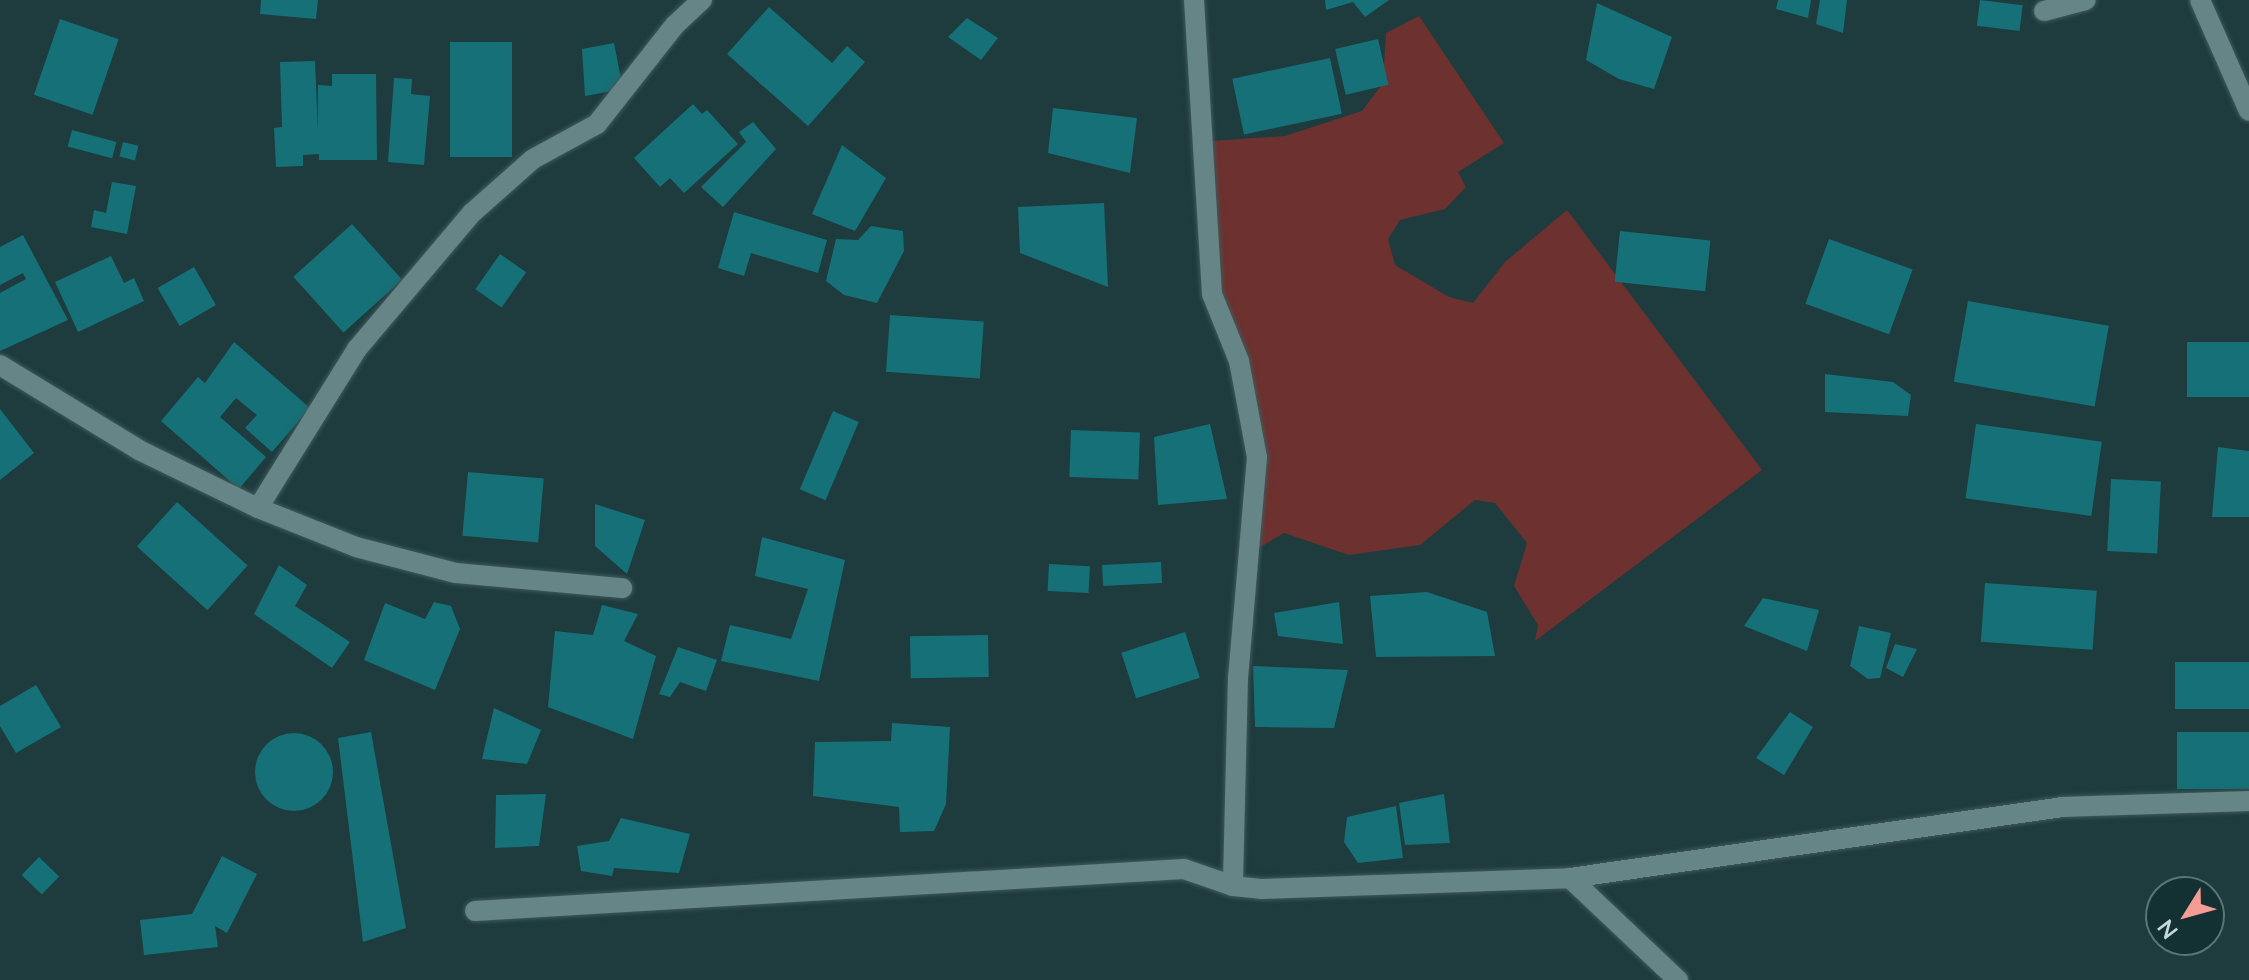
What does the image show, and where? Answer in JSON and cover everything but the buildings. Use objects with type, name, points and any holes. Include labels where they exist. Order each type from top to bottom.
[{"type":"street","points":[[258,508],[357,349],[472,213],[533,159],[597,124],[675,25],[702,0]]},
{"type":"street","points":[[1194,0],[1212,294],[1239,361],[1257,457],[1238,677],[1233,886]]},
{"type":"street","points":[[2044,11],[2086,0]]},
{"type":"street","points":[[2200,0],[2249,111]]},
{"type":"street","points":[[0,365],[139,450],[258,508],[356,547],[456,573],[622,588]]},
{"type":"street","points":[[475,911],[1184,869],[1233,886],[1570,878],[2062,807],[2249,801]]},
{"type":"street","points":[[1570,878],[1678,980]]},
{"type":"shaded area","points":[[1419,16],[1504,143],[1458,172],[1466,187],[1445,209],[1400,220],[1388,239],[1395,265],[1449,297],[1473,303],[1505,262],[1567,210],[1762,470],[1535,641],[1538,625],[1514,586],[1527,543],[1495,503],[1475,500],[1420,545],[1349,555],[1284,533],[1247,555],[1257,457],[1212,294],[1210,141],[1285,136],[1362,111],[1383,83],[1386,33]]}]
